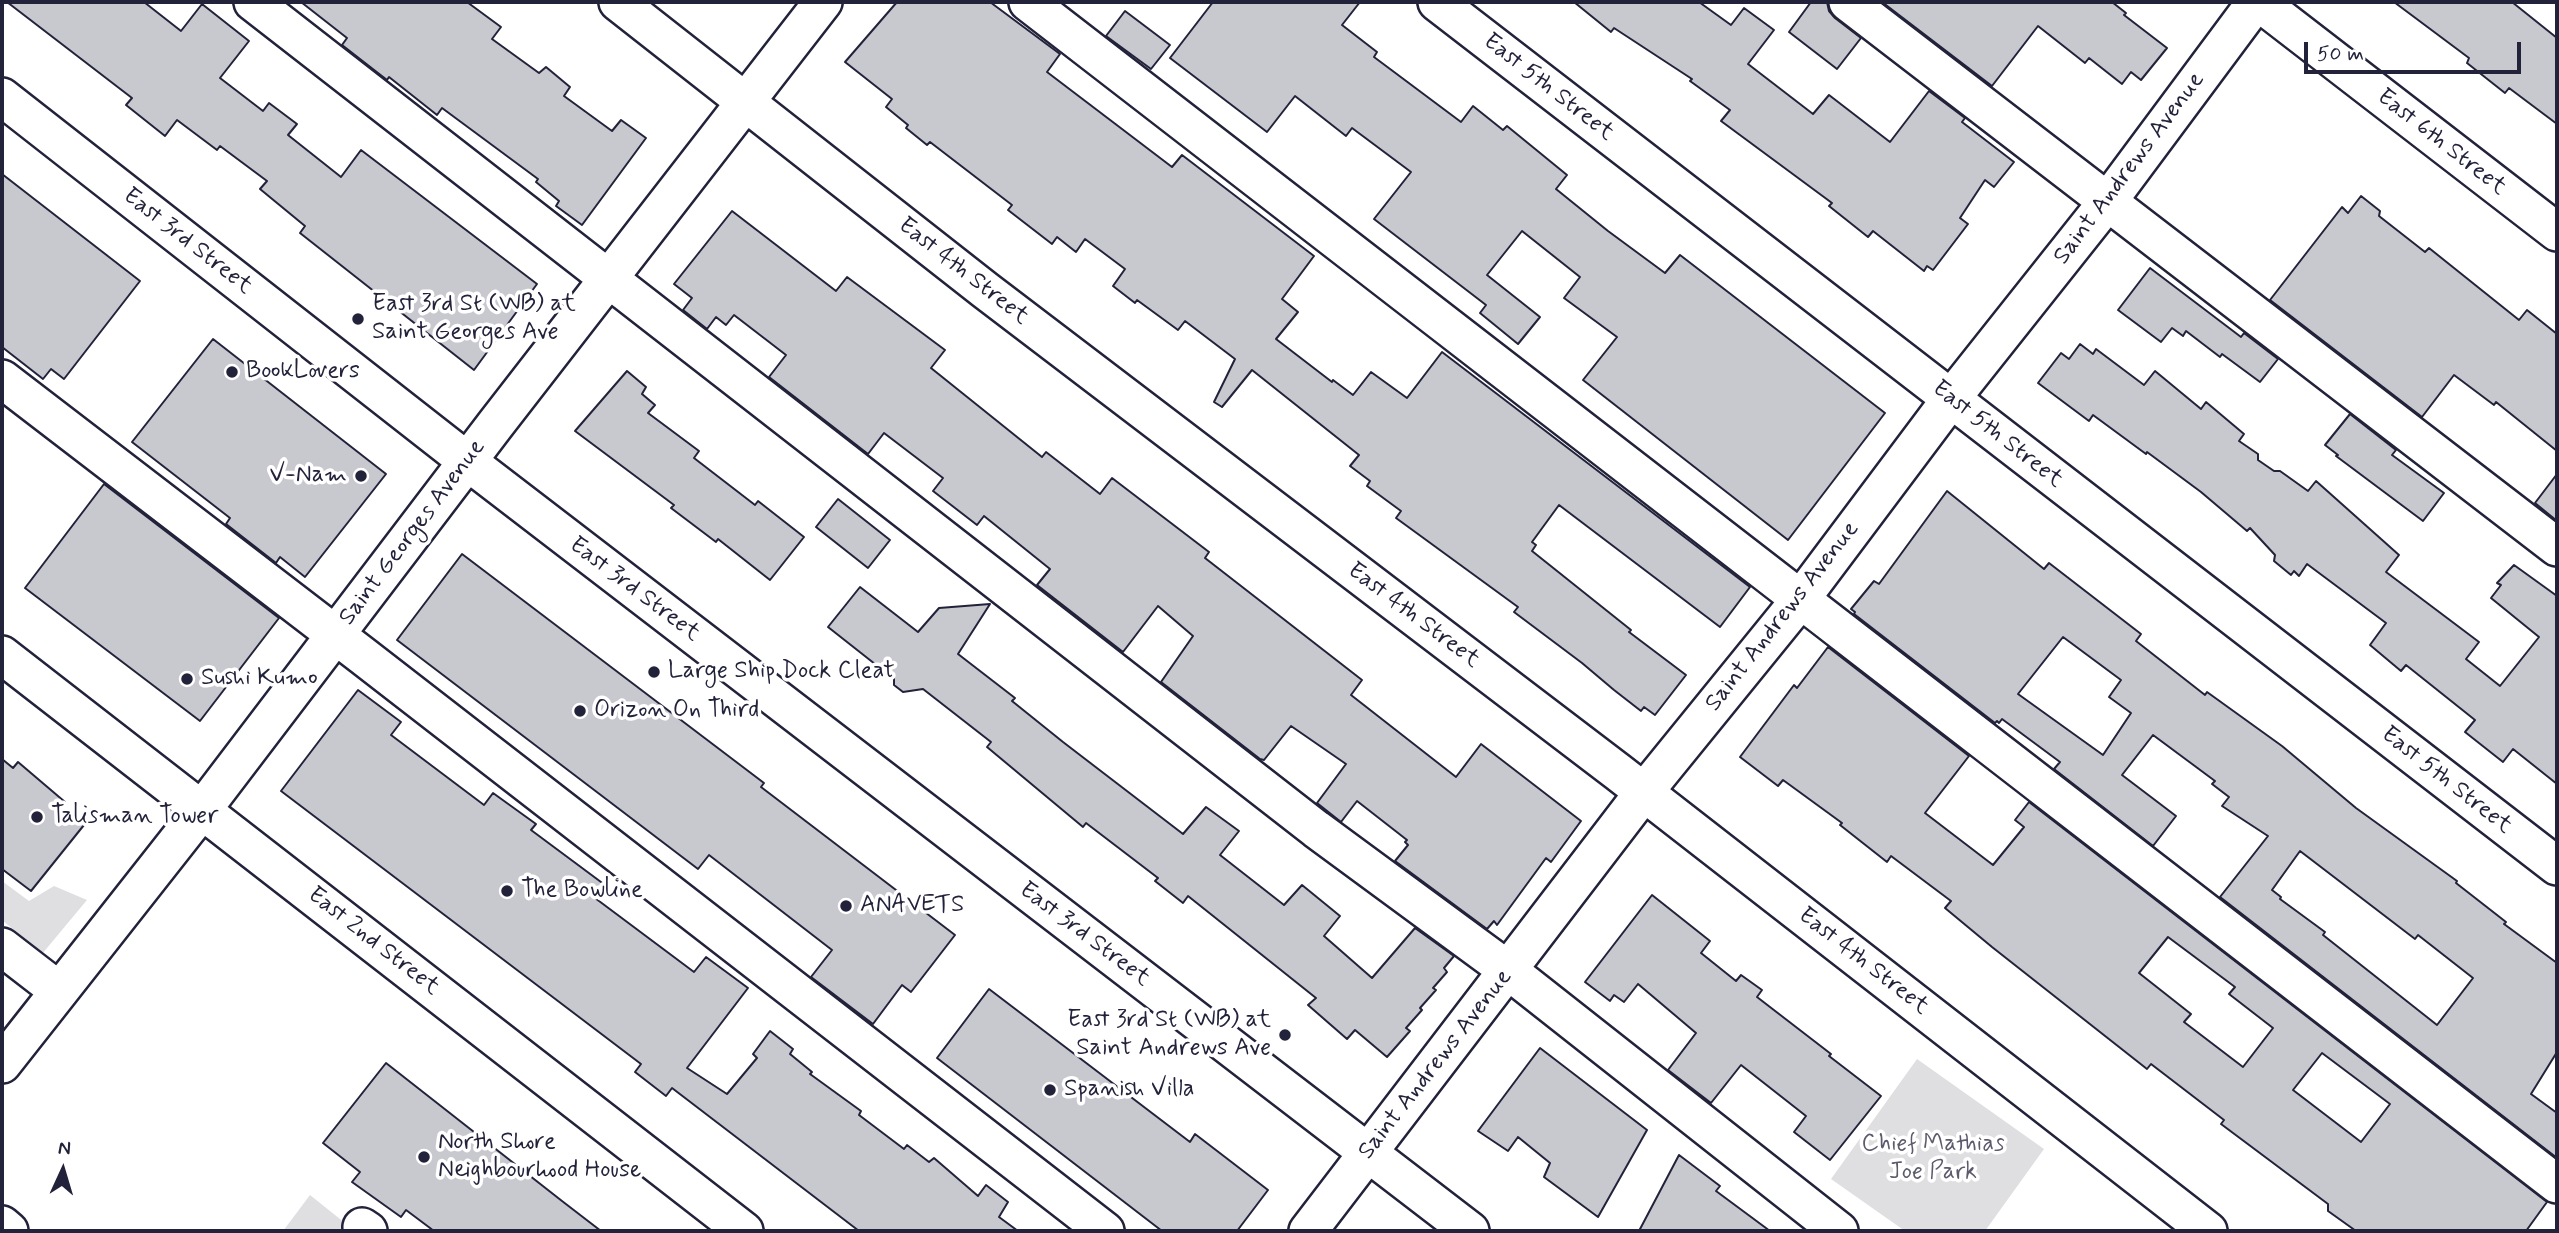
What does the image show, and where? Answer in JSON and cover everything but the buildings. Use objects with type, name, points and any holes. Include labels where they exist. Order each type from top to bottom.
[{"type":"street","points":[[253,2],[1294,812],[1508,971],[1839,1231]]},
{"type":"street","name":"East 4th Street","points":[[618,2],[985,290],[1644,792],[2208,1231]]},
{"type":"street","name":"Saint Georges Avenue","points":[[2,1064],[202,810],[467,461],[823,2]]},
{"type":"street","points":[[1028,2],[2557,1184]]},
{"type":"street","name":"East 5th Street","points":[[1437,2],[2557,866]]},
{"type":"street","points":[[1848,2],[2557,547]]},
{"type":"street","name":"Saint Andrews Avenue","points":[[1308,1231],[1644,792],[1800,600],[1950,400],[2108,201],[2258,2]]},
{"type":"street","name":"East 6th Street","points":[[2258,2],[2557,232]]},
{"type":"street","name":"East 3rd Street","points":[[2,97],[467,461],[1470,1231]]},
{"type":"street","points":[[2,379],[1105,1231]]},
{"type":"street","name":"East 2nd Street","points":[[2,655],[744,1231]]},
{"type":"street","points":[[2,947],[59,992]]},
{"type":"street","points":[[2,1226],[9,1231]]},
{"type":"green space","points":[[2,881],[29,901],[54,886],[87,900],[42,954],[2,920]]},
{"type":"green space","name":"Chief Mathias Joe Park","points":[[1917,1059],[2044,1149],[1985,1231],[1905,1231],[1831,1179]]},
{"type":"green space","points":[[310,1195],[355,1231],[283,1231]]},
{"type":"place","name":"East 3rd St (WB) at Saint Georges Ave","points":[[358,319]]},
{"type":"place","name":"BookLovers","points":[[232,372]]},
{"type":"place","name":"V-Nam","points":[[361,476]]},
{"type":"place","name":"Large Ship Dock Cleat","points":[[654,672]]},
{"type":"place","name":"Sushi Kumo","points":[[187,679]]},
{"type":"place","name":"Orizon On Third","points":[[580,711]]},
{"type":"place","name":"Talisman Tower","points":[[37,817]]},
{"type":"place","name":"The Bowline","points":[[507,891]]},
{"type":"place","name":"ANAVETS","points":[[846,906]]},
{"type":"place","name":"East 3rd St (WB) at Saint Andrews Ave","points":[[1285,1035]]},
{"type":"place","name":"Spanish Villa","points":[[1050,1090]]},
{"type":"place","name":"North Shore Neighbourhood House","points":[[424,1157]]}]
